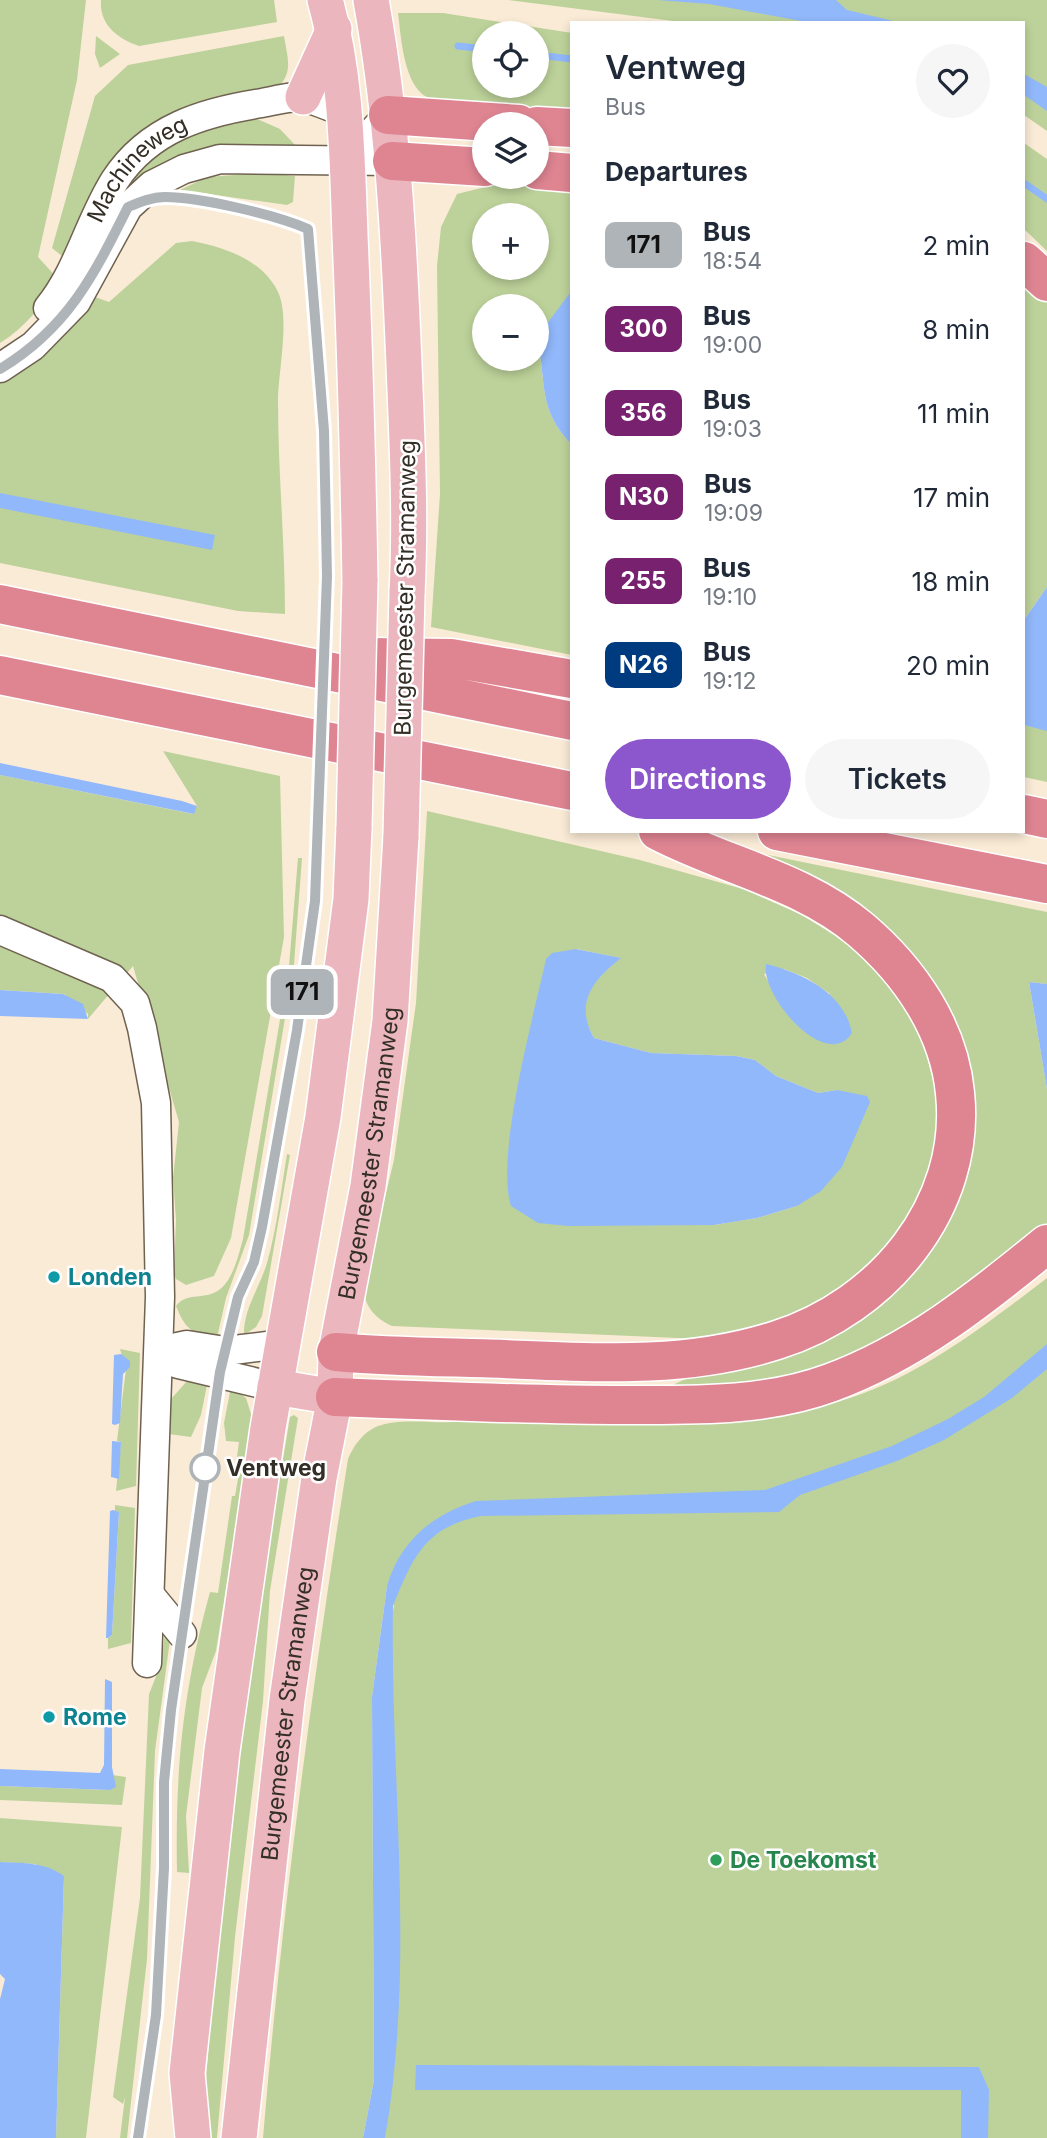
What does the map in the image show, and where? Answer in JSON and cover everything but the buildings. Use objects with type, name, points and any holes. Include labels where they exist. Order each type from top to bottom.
[{"type":"highway","points":[[388,115],[472,121]]},
{"type":"highway","points":[[549,126],[570,128]]},
{"type":"highway","points":[[392,161],[472,166]]},
{"type":"highway","points":[[549,171],[570,173]]},
{"type":"highway","points":[[1025,262],[1047,282]]},
{"type":"highway","points":[[0,604],[570,722]]},
{"type":"highway","points":[[246,654],[451,658],[570,679]]},
{"type":"highway","points":[[0,675],[570,791]]},
{"type":"highway","points":[[1025,814],[1047,819]]},
{"type":"highway","points":[[336,1352],[619,1363],[682,1361],[789,1336],[841,1311],[873,1289],[907,1253],[948,1174],[956,1093],[940,1034],[916,990],[886,954],[828,904],[765,875],[695,851],[662,833]]},
{"type":"highway","points":[[787,833],[1047,884]]},
{"type":"highway","points":[[335,1397],[545,1405],[716,1405],[772,1398],[828,1384],[911,1346],[971,1305],[1047,1244]]},
{"type":"main road","name":"Burgemeester Stramanweg","points":[[239,2138],[287,1700],[319,1478],[335,1397],[336,1352],[368,1186],[390,1021],[401,836],[410,536],[400,245],[388,115],[371,0]]},
{"type":"main road","name":"Burgemeester Stramanweg","points":[[192,2138],[187,2073],[222,1751],[275,1387],[323,1117],[351,899],[360,581],[358,411],[345,112],[329,15]]},
{"type":"main road","points":[[303,97],[329,15]]},
{"type":"main road","points":[[345,112],[388,115]]},
{"type":"main road","points":[[283,1344],[336,1352]]},
{"type":"main road","points":[[275,1387],[335,1397]]},
{"type":"main road","points":[[176,2138],[187,2073]]},
{"type":"street","name":"Machineweg","points":[[0,353],[28,331],[59,295],[115,181],[151,141],[202,115],[303,97],[345,112]]},
{"type":"street","points":[[347,159],[388,115]]},
{"type":"street","name":"Machineweg","points":[[0,369],[33,346],[76,302],[128,207],[152,185],[184,169],[220,159],[347,159]]},
{"type":"street","points":[[347,159],[392,161]]},
{"type":"street","points":[[0,930],[112,978],[135,1003],[156,1103],[159,1351],[147,1663]]},
{"type":"street","points":[[159,1351],[187,1345],[225,1351],[283,1344]]},
{"type":"street","points":[[159,1351],[178,1364],[275,1387]]},
{"type":"street","points":[[150,1595],[182,1634]]},
{"type":"green space","points":[[0,0],[86,0],[77,80],[38,257],[59,280],[33,315],[0,343]]},
{"type":"green space","points":[[101,0],[274,0],[277,22],[139,46],[111,30],[103,17]]},
{"type":"green space","points":[[508,0],[1047,0],[1047,131],[1025,116],[1025,21],[673,21]]},
{"type":"green space","points":[[398,13],[443,13],[495,21],[472,21],[472,98],[549,98],[549,29],[570,33],[570,112],[470,105],[432,99],[416,87],[407,67]]},
{"type":"green space","points":[[96,36],[120,54],[100,68],[95,54]]},
{"type":"green space","points":[[284,36],[288,70],[278,87],[178,115],[67,260],[52,248],[95,96],[128,65]]},
{"type":"green space","points":[[253,117],[280,129],[296,146],[223,148],[179,157],[138,181],[119,199],[120,187],[174,136]]},
{"type":"green space","points":[[1025,144],[1047,159],[1047,251],[1025,230]]},
{"type":"green space","points":[[265,173],[295,176],[293,202],[287,205],[180,190],[207,177]]},
{"type":"green space","points":[[570,187],[570,296],[549,322],[549,294],[472,294],[472,371],[542,371],[548,407],[570,443],[570,655],[431,627],[440,494],[437,266],[441,227],[457,194],[477,189]]},
{"type":"green space","points":[[192,241],[228,251],[251,262],[270,279],[281,301],[283,344],[278,428],[285,614],[238,611],[0,563],[0,372],[88,299],[95,297],[109,302],[176,243]]},
{"type":"green space","points":[[1025,280],[1047,299],[1047,587],[1025,619]]},
{"type":"green space","points":[[1025,725],[1047,730],[1047,782],[1025,777]]},
{"type":"green space","points":[[163,751],[280,776],[284,937],[231,1238],[214,1276],[186,1285],[176,1279],[174,1273],[176,1220],[173,1178],[179,1122],[133,966],[88,1019],[88,1014],[64,994],[0,990],[0,775],[193,814],[197,806]]},
{"type":"green space","points":[[427,811],[640,860],[743,889],[802,915],[847,943],[887,978],[921,1034],[939,1103],[933,1158],[910,1217],[878,1262],[816,1306],[753,1330],[702,1339],[392,1326],[372,1312],[363,1289],[394,1160],[416,1003]],"holes":[[[577,949],[620,958],[594,984],[585,1002],[585,1013],[594,1038],[651,1053],[736,1056],[755,1060],[776,1076],[818,1093],[837,1090],[797,1206],[757,1218],[714,1225],[538,1223]],[[784,969],[807,978],[830,994],[786,1013],[764,974]]]},
{"type":"green space","points":[[729,847],[1047,912],[1047,984],[1029,982],[1047,1089],[1047,1236],[912,1334],[794,1383],[658,1392],[702,1371],[804,1340],[954,1186],[920,967]]},
{"type":"green space","points":[[298,858],[302,858],[294,964],[249,1235],[226,1298],[216,1342],[191,1330],[176,1306],[183,1300],[218,1291],[224,1285],[233,1271],[243,1239],[289,966]]},
{"type":"green space","points":[[287,1154],[290,1155],[262,1316],[256,1327],[244,1335],[246,1317],[270,1249]]},
{"type":"green space","name":"De Toekomst","points":[[1047,1278],[1047,2138],[373,2138],[386,1645],[394,1606],[387,1586],[372,1697],[374,2080],[363,2138],[263,2138],[289,1883],[322,1629],[348,1459],[362,1437],[378,1426],[401,1422],[743,1414],[810,1408],[853,1397],[905,1375],[979,1329]]},
{"type":"green space","points":[[120,1349],[140,1353],[136,1486],[116,1491],[121,1442],[117,1441],[126,1369]]},
{"type":"green space","points":[[188,1380],[208,1380],[201,1415],[191,1437],[169,1434],[171,1399]]},
{"type":"green space","points":[[231,1387],[246,1398],[253,1420],[216,1651],[202,1688],[186,1816],[189,1873],[177,1872],[179,1764],[187,1697],[210,1592],[218,1593],[232,1496],[235,1496],[239,1473],[235,1472],[239,1442],[226,1441],[224,1423]]},
{"type":"green space","points":[[294,1415],[298,1418],[270,1591],[263,1701],[235,1937],[217,2138],[202,2138],[216,1957],[236,1776],[275,1507],[290,1417]]},
{"type":"green space","points":[[115,1505],[135,1508],[131,1643],[108,1649],[108,1638],[112,1635],[119,1512],[115,1511]]},
{"type":"green space","points":[[165,1633],[170,1640],[155,1751],[147,1959],[127,2138],[120,2138],[125,2097],[123,2104],[113,2097],[140,1898],[149,1694],[161,1664]]},
{"type":"green space","points":[[112,1775],[126,1777],[122,1805],[0,1800],[0,1786],[109,1790]]},
{"type":"green space","points":[[0,1818],[122,1827],[86,2138],[56,2138],[64,1876],[35,1864],[0,1862]]},
{"type":"water","points":[[657,0],[836,0],[847,10],[894,21],[801,21],[709,4]]},
{"type":"water","points":[[1025,75],[1047,87],[1047,111],[1025,96]]},
{"type":"water","points":[[570,293],[570,443],[553,419],[545,395],[542,371],[549,371],[549,321]]},
{"type":"water","points":[[0,493],[215,535],[212,550],[0,508]]},
{"type":"water","points":[[1047,587],[1047,731],[1025,725],[1025,619]]},
{"type":"water","points":[[0,763],[197,806],[194,814],[0,775]]},
{"type":"water","points":[[576,949],[621,958],[595,984],[586,1003],[588,1025],[594,1038],[651,1053],[736,1056],[755,1060],[776,1076],[818,1093],[837,1090],[867,1096],[870,1102],[842,1167],[821,1191],[797,1206],[757,1218],[714,1225],[568,1226],[538,1223],[511,1206],[507,1183],[512,1120],[525,1048],[546,959],[552,953]]},
{"type":"water","points":[[766,964],[793,973],[820,987],[840,1006],[852,1033],[841,1043],[827,1043],[812,1037],[797,1025],[773,993],[767,978]]},
{"type":"water","points":[[1029,982],[1047,984],[1047,1089]]},
{"type":"water","points":[[0,990],[63,994],[83,1004],[88,1019],[0,1016]]},
{"type":"water","points":[[1047,1344],[1047,1369],[1012,1398],[944,1440],[897,1461],[800,1495],[779,1512],[481,1516],[446,1528],[424,1547],[407,1573],[393,1606],[400,1872],[399,2006],[385,2138],[363,2138],[374,2080],[372,1697],[387,1586],[400,1556],[410,1543],[446,1513],[476,1501],[765,1490],[892,1446],[948,1419],[984,1397]]},
{"type":"water","points":[[121,1354],[130,1361],[130,1367],[123,1374],[120,1423],[115,1425],[112,1424],[114,1355]]},
{"type":"water","points":[[112,1441],[121,1442],[119,1479],[111,1477]]},
{"type":"water","points":[[110,1511],[119,1512],[112,1635],[106,1638]]},
{"type":"water","points":[[105,1679],[112,1682],[112,1767],[116,1787],[110,1790],[0,1786],[0,1769],[100,1773],[104,1765]]},
{"type":"water","points":[[0,1862],[41,1866],[64,1876],[56,2138],[0,2138],[0,1999],[5,1979],[0,1974]]},
{"type":"water","points":[[416,2065],[979,2067],[989,2090],[988,2138],[961,2138],[961,2090],[415,2090]]},
{"type":"waterway","points":[[458,46],[472,48]]},
{"type":"waterway","points":[[549,56],[570,59]]},
{"type":"waterway","points":[[1025,184],[1047,199]]},
{"type":"bus line","name":"171","points":[[0,369],[55,327],[76,302],[89,284],[128,207],[165,197],[184,199],[276,216],[308,229],[324,431],[327,576],[320,824],[315,901],[297,1030],[262,1227],[254,1262],[238,1297],[220,1372],[171,1710],[164,1782],[164,1868],[156,2015],[138,2138]]},
{"type":"place","name":"Londen","points":[[54,1277]]},
{"type":"place","name":"Ventweg","points":[[205,1468]]},
{"type":"place","name":"Rome","points":[[49,1717]]},
{"type":"place","name":"De Toekomst","points":[[716,1860]]}]
